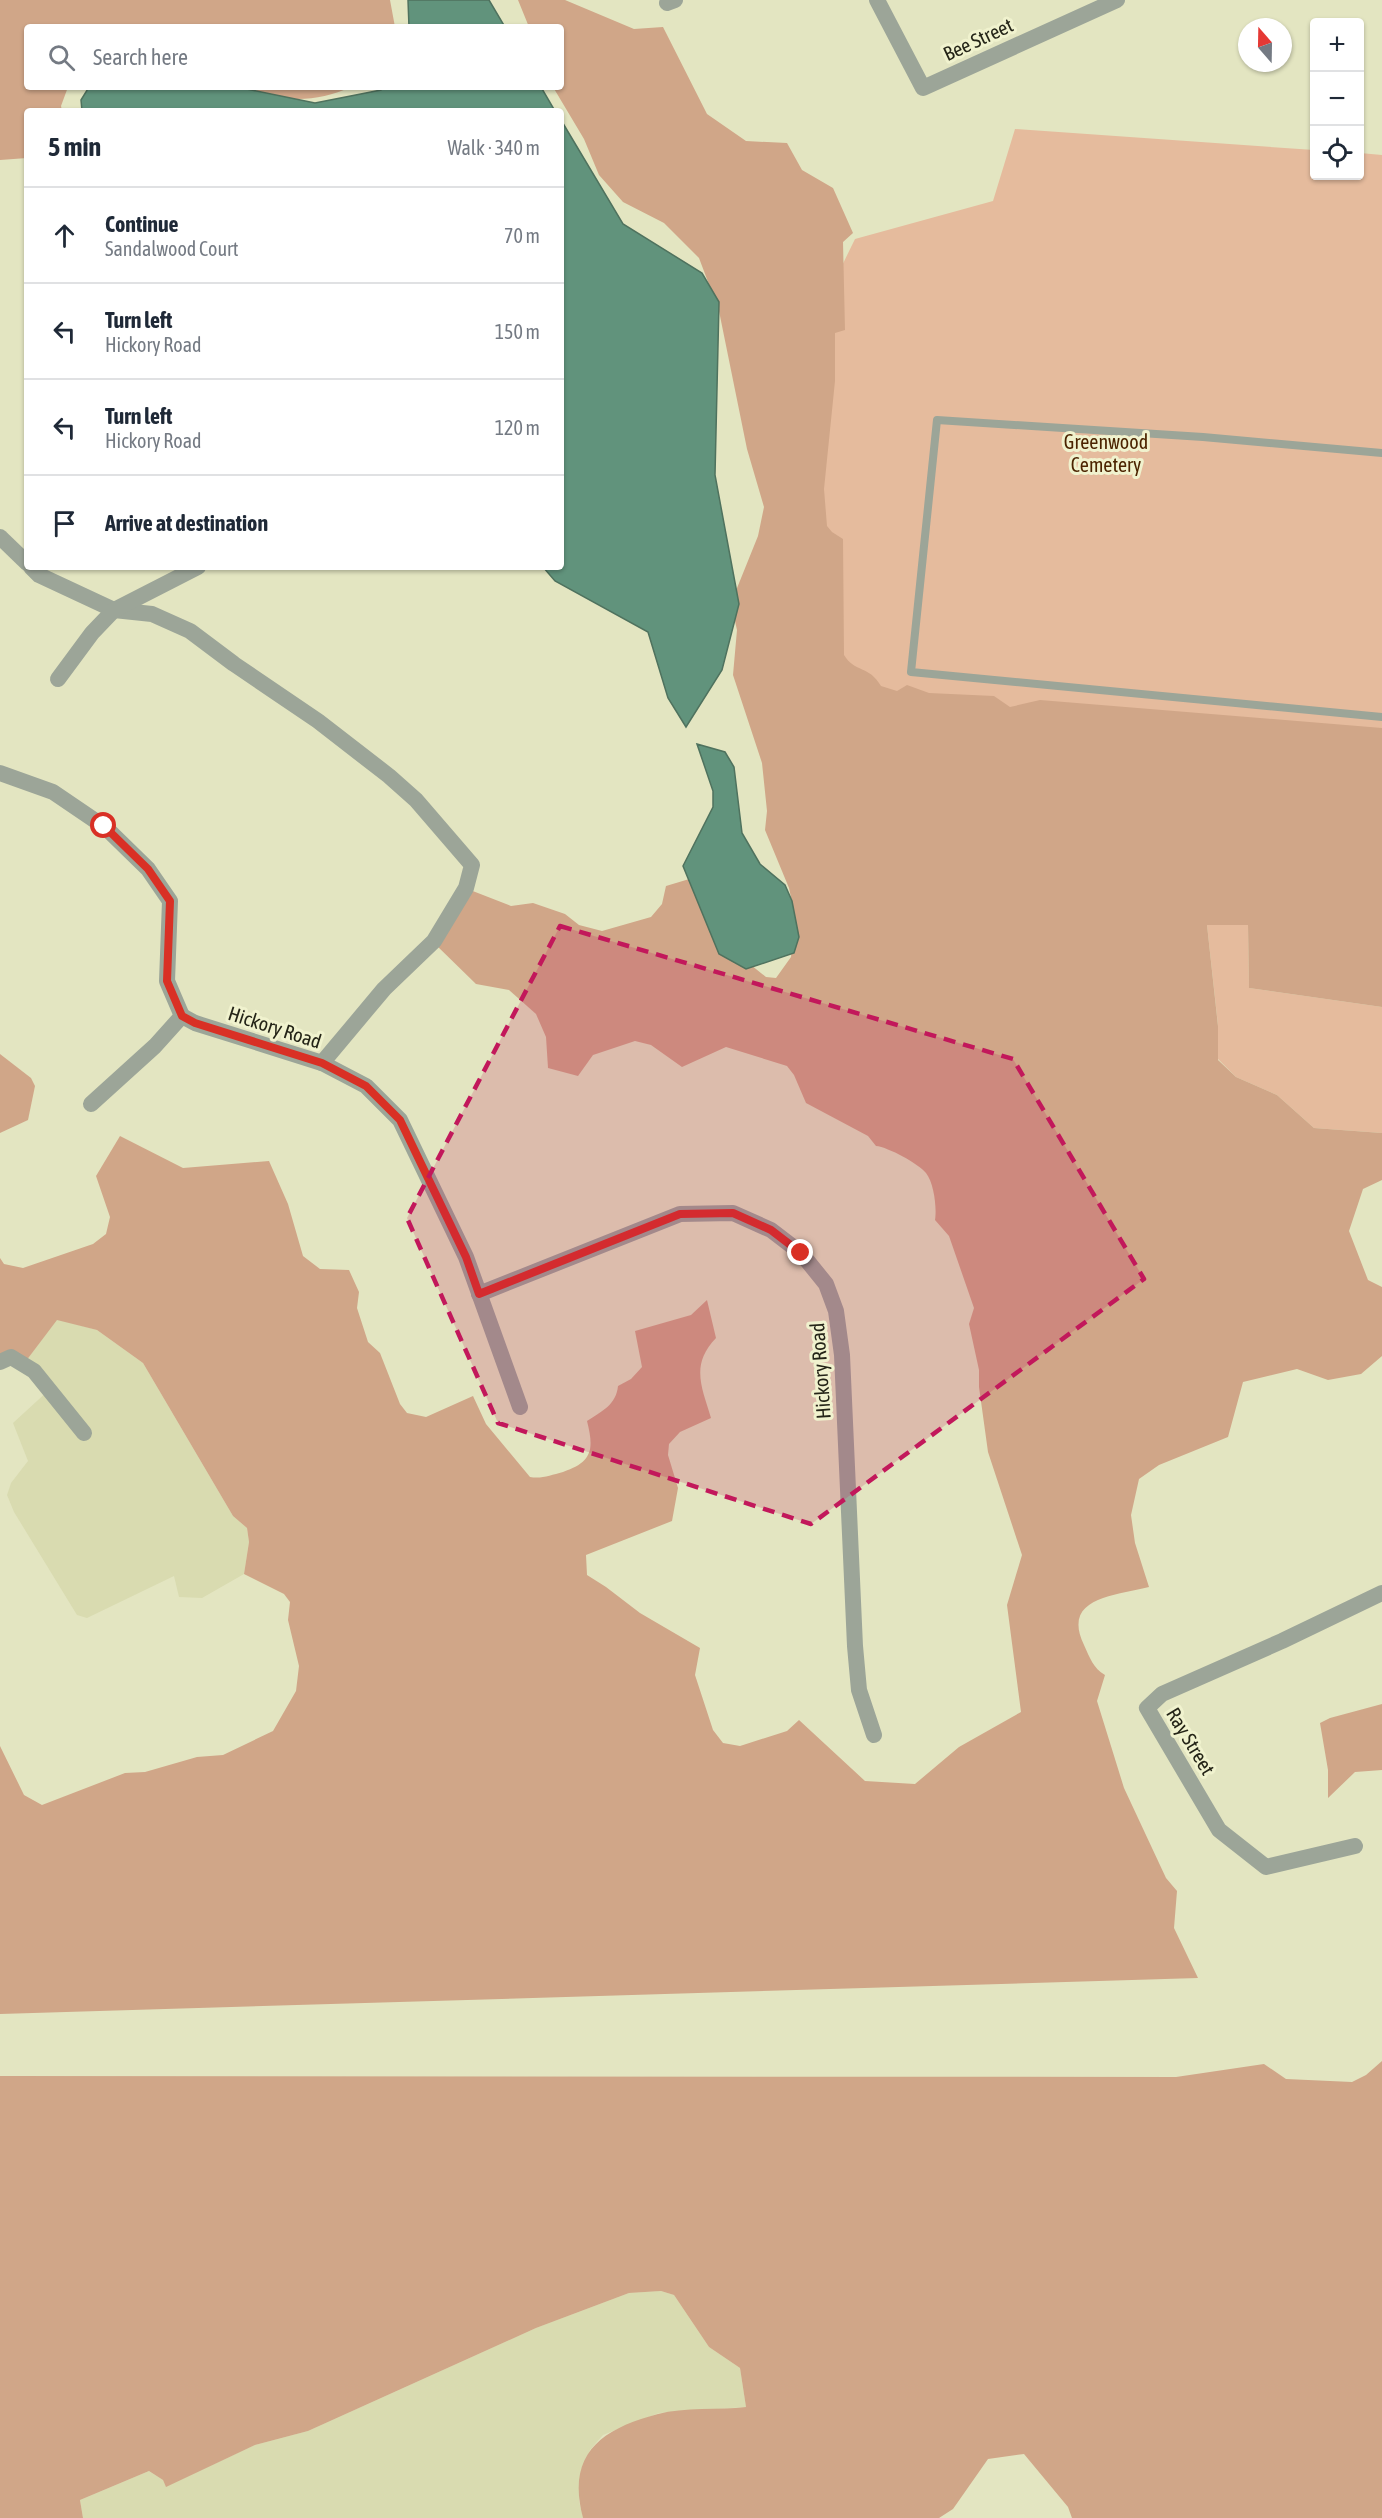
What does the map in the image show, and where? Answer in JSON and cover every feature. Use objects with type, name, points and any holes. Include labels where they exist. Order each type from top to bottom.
[{"type":"street","name":"Bee Street","points":[[877,0],[923,87],[1117,0]]},
{"type":"street","points":[[0,537],[24,560]]},
{"type":"street","points":[[34,570],[39,575],[114,610],[152,614],[190,631],[318,722],[416,800],[472,865],[466,888],[434,941],[384,989],[322,1063]]},
{"type":"street","points":[[58,679],[92,633],[114,610],[192,570]]},
{"type":"street","points":[[0,773],[53,792],[106,828],[148,869],[170,901],[167,981],[182,1016],[155,1046],[91,1104]]},
{"type":"street","name":"Hickory Road","points":[[182,1016],[195,1023],[322,1063],[366,1086],[400,1120],[466,1257],[520,1407]]},
{"type":"street","name":"Hickory Road","points":[[479,1294],[680,1214],[733,1213],[771,1230],[801,1253],[826,1284],[836,1311],[842,1354],[855,1646],[859,1690],[874,1735]]},
{"type":"street","points":[[0,1362],[11,1357],[34,1371],[84,1434]]},
{"type":"street","name":"Ray Street","points":[[1355,1846],[1266,1867],[1219,1830],[1147,1708],[1161,1694],[1282,1641],[1382,1593]]},
{"type":"lane","points":[[1382,453],[1126,432],[937,420],[911,672],[1382,717]]},
{"type":"highlighted area","points":[[560,926],[1013,1059],[1144,1279],[811,1524],[498,1423],[407,1218]]},
{"type":"shaded area","points":[[0,0],[390,0],[394,24],[24,24],[24,90],[67,90],[61,108],[24,108],[24,158],[0,160]]},
{"type":"shaded area","points":[[408,0],[489,0],[503,24],[409,24]]},
{"type":"shaded area","points":[[518,0],[565,0],[634,29],[663,27],[707,114],[746,141],[787,143],[802,170],[833,188],[853,233],[843,242],[845,330],[835,333],[835,381],[824,489],[827,526],[843,539],[844,655],[848,661],[872,675],[881,686],[897,691],[907,685],[929,693],[994,696],[1010,707],[1040,700],[1382,728],[1382,1007],[1249,988],[1248,925],[1207,925],[1218,1026],[1218,1060],[1236,1077],[1277,1095],[1314,1128],[1382,1133],[1382,1180],[1363,1189],[1349,1231],[1368,1280],[1382,1287],[1382,1356],[1361,1374],[1328,1380],[1297,1369],[1243,1382],[1228,1437],[1159,1465],[1139,1479],[1131,1515],[1135,1543],[1149,1587],[1095,1601],[1085,1608],[1080,1617],[1079,1629],[1084,1645],[1095,1666],[1105,1675],[1097,1701],[1124,1788],[1166,1878],[1177,1891],[1174,1928],[1198,1978],[0,2014],[0,1746],[24,1795],[42,1805],[125,1773],[145,1772],[197,1757],[223,1755],[273,1731],[296,1691],[299,1666],[288,1620],[290,1602],[284,1594],[244,1574],[249,1542],[247,1528],[233,1516],[143,1363],[97,1330],[57,1320],[26,1361],[0,1360],[0,1258],[4,1264],[23,1268],[93,1244],[106,1234],[110,1217],[96,1176],[120,1136],[183,1168],[269,1161],[288,1204],[303,1256],[320,1269],[349,1270],[359,1292],[357,1308],[368,1342],[380,1353],[400,1404],[407,1413],[426,1417],[473,1396],[486,1424],[530,1477],[543,1477],[563,1472],[586,1459],[590,1447],[587,1421],[607,1407],[617,1393],[618,1386],[631,1379],[642,1367],[635,1331],[691,1315],[707,1300],[716,1338],[703,1358],[700,1376],[711,1418],[680,1432],[669,1444],[668,1455],[678,1488],[672,1521],[586,1555],[587,1575],[640,1613],[700,1648],[695,1675],[713,1730],[723,1743],[740,1746],[787,1731],[799,1720],[865,1781],[915,1784],[959,1747],[1021,1712],[1007,1605],[1022,1555],[988,1452],[979,1387],[979,1370],[969,1324],[974,1308],[949,1236],[935,1220],[934,1196],[926,1173],[903,1156],[876,1146],[868,1136],[806,1103],[794,1075],[787,1066],[726,1047],[682,1067],[651,1045],[635,1041],[593,1055],[578,1076],[548,1068],[546,1037],[536,1014],[509,990],[476,984],[434,943],[465,888],[511,906],[533,903],[565,914],[579,925],[602,931],[651,917],[662,904],[666,886],[696,877],[720,940],[766,977],[776,978],[791,957],[795,916],[789,888],[765,830],[767,811],[762,763],[733,675],[737,630],[731,603],[758,536],[764,507],[747,449],[719,311],[699,258],[664,223],[623,202],[599,175],[584,139],[555,90],[564,90],[564,24],[528,24]]},
{"type":"shaded area","points":[[87,90],[252,90],[315,103],[381,90],[543,90],[553,108],[82,108],[81,100]]},
{"type":"shaded area","points":[[256,90],[343,90],[325,96],[300,99]]},
{"type":"shaded area","points":[[564,125],[623,224],[702,273],[719,302],[715,475],[739,604],[722,670],[686,727],[668,698],[648,632],[555,581],[546,570],[564,570]]},
{"type":"shaded area","points":[[697,744],[725,752],[734,767],[742,833],[760,864],[785,885],[792,901],[799,937],[794,953],[746,969],[719,954],[683,866],[713,807],[713,791]]},
{"type":"shaded area","points":[[0,1054],[31,1078],[35,1086],[28,1120],[0,1133]]},
{"type":"shaded area","points":[[57,1319],[97,1330],[143,1363],[233,1516],[247,1528],[249,1542],[244,1574],[202,1598],[179,1597],[174,1576],[87,1618],[77,1615],[14,1512],[7,1495],[11,1483],[28,1461],[13,1423],[49,1390],[26,1361]]},
{"type":"shaded area","points":[[1382,1704],[1382,1770],[1355,1772],[1328,1798],[1328,1770],[1320,1723],[1330,1718]]},
{"type":"shaded area","points":[[1382,2061],[1382,2518],[1072,2518],[1068,2507],[1024,2454],[988,2459],[953,2509],[939,2518],[583,2518],[579,2496],[584,2461],[605,2437],[638,2420],[658,2414],[746,2407],[740,2368],[709,2347],[674,2295],[661,2291],[629,2293],[536,2328],[308,2431],[255,2445],[166,2487],[163,2480],[149,2471],[80,2500],[83,2518],[0,2518],[0,2076],[1176,2077],[1264,2064],[1286,2079],[1352,2082],[1366,2075]]},
{"type":"shaded area","points":[[661,2291],[674,2295],[709,2347],[740,2368],[746,2407],[659,2413],[603,2435],[590,2450],[579,2501],[583,2518],[83,2518],[80,2500],[149,2471],[163,2480],[166,2486],[255,2445],[308,2431],[536,2328],[629,2293]]},
{"type":"green space","name":"Greenwood Cemetery","points":[[1015,129],[1310,150],[1310,180],[1364,180],[1364,153],[1382,155],[1382,751],[856,710],[803,513],[834,282],[855,239],[993,201]]},
{"type":"green space","points":[[1248,924],[1249,988],[1382,1007],[1382,1133],[1314,1128],[1277,1095],[1236,1077],[1218,1059],[1218,1025],[1207,925]]},
{"type":"route","points":[[104,826],[148,869],[170,901],[167,981],[182,1016],[195,1023],[322,1063],[366,1086],[400,1120],[466,1257],[479,1294],[680,1214],[733,1213],[771,1230],[801,1253]]}]
